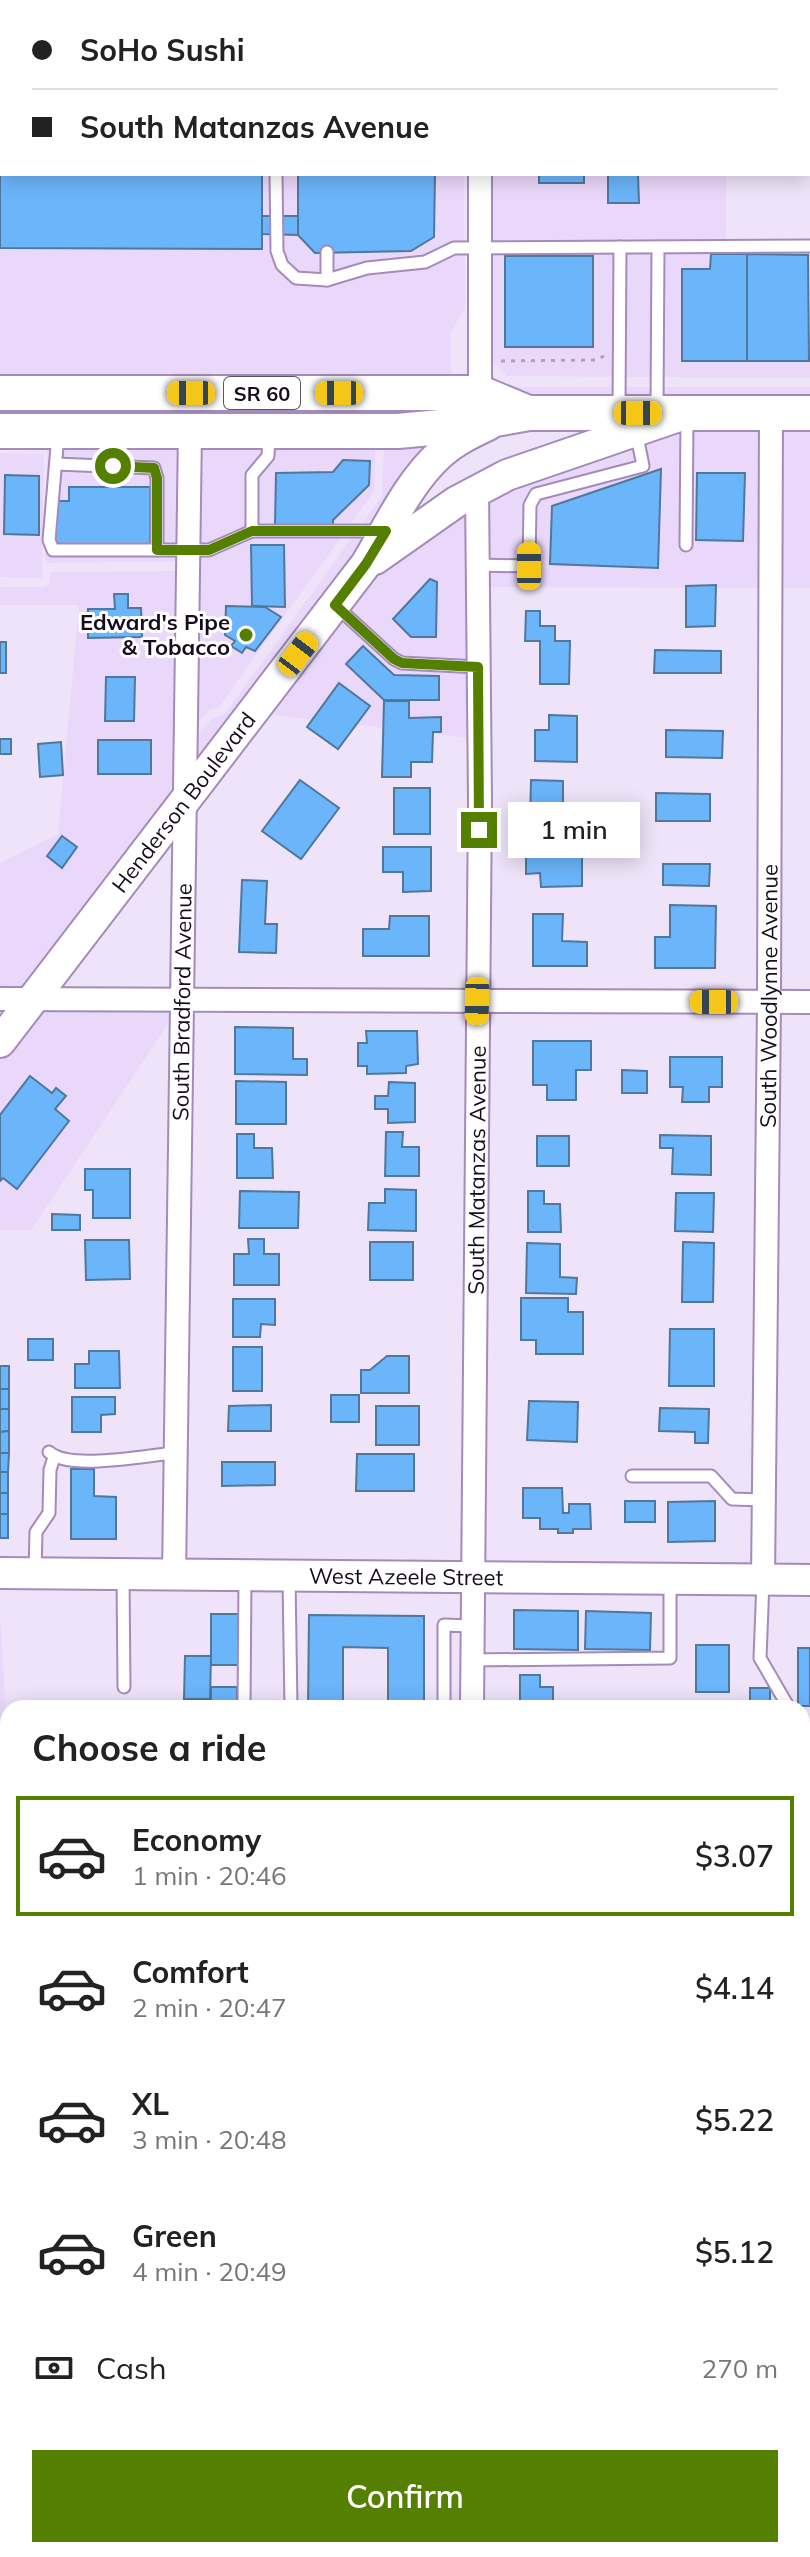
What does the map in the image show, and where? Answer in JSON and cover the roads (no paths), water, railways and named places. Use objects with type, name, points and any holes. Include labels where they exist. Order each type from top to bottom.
[{"type":"main road","name":"SR 60","points":[[0,393],[489,381],[529,413]]},
{"type":"main road","name":"SR 60","points":[[0,431],[398,431],[462,425],[529,413],[650,418],[810,413]]},
{"type":"main road","name":"Henderson Boulevard","points":[[0,1042],[366,564],[409,492],[438,455],[456,441],[488,425],[529,413]]},
{"type":"main road","name":"Henderson Boulevard","points":[[366,564],[477,490],[650,418]]},
{"type":"main road","name":"West Azeele Street","points":[[0,1573],[810,1580]]},
{"type":"street","points":[[480,176],[480,248],[489,381]]},
{"type":"street","name":"South Woodlynne Avenue","points":[[763,1580],[771,413]]},
{"type":"street","name":"South Bradford Avenue","points":[[174,1576],[190,430]]},
{"type":"street","name":"South Matanzas Avenue","points":[[472,1700],[477,490]]},
{"type":"street","points":[[0,999],[810,1002]]},
{"type":"lane","points":[[276,176],[277,251],[282,265],[296,278],[327,280],[367,268],[425,262],[454,248],[810,246]]},
{"type":"lane","points":[[620,247],[619,354],[650,418],[686,545]]},
{"type":"lane","points":[[478,565],[529,566],[530,505],[536,494],[643,466],[650,418],[658,247]]},
{"type":"lane","points":[[327,252],[327,280]]},
{"type":"lane","points":[[59,430],[50,548],[53,550],[209,550],[252,531],[386,531]]},
{"type":"lane","points":[[252,531],[252,475],[268,456],[269,431]]},
{"type":"lane","points":[[56,464],[154,468],[157,478],[157,550]]},
{"type":"lane","points":[[335,605],[402,663],[478,667]]},
{"type":"lane","points":[[35,1573],[36,1532],[49,1513],[51,1455],[68,1461],[136,1459],[175,1453]]},
{"type":"lane","points":[[632,1476],[711,1476],[732,1499],[764,1500]]},
{"type":"lane","points":[[123,1575],[124,1687]]},
{"type":"lane","points":[[244,1700],[245,1577]]},
{"type":"lane","points":[[289,1577],[291,1700]]},
{"type":"lane","points":[[472,1660],[670,1658],[670,1580]]},
{"type":"lane","points":[[763,1580],[760,1658],[784,1700]]},
{"type":"lane","points":[[444,1700],[444,1625],[472,1626]]},
{"type":"place","name":"Edward's Pipe & Tobacco","points":[[246,635]]}]
